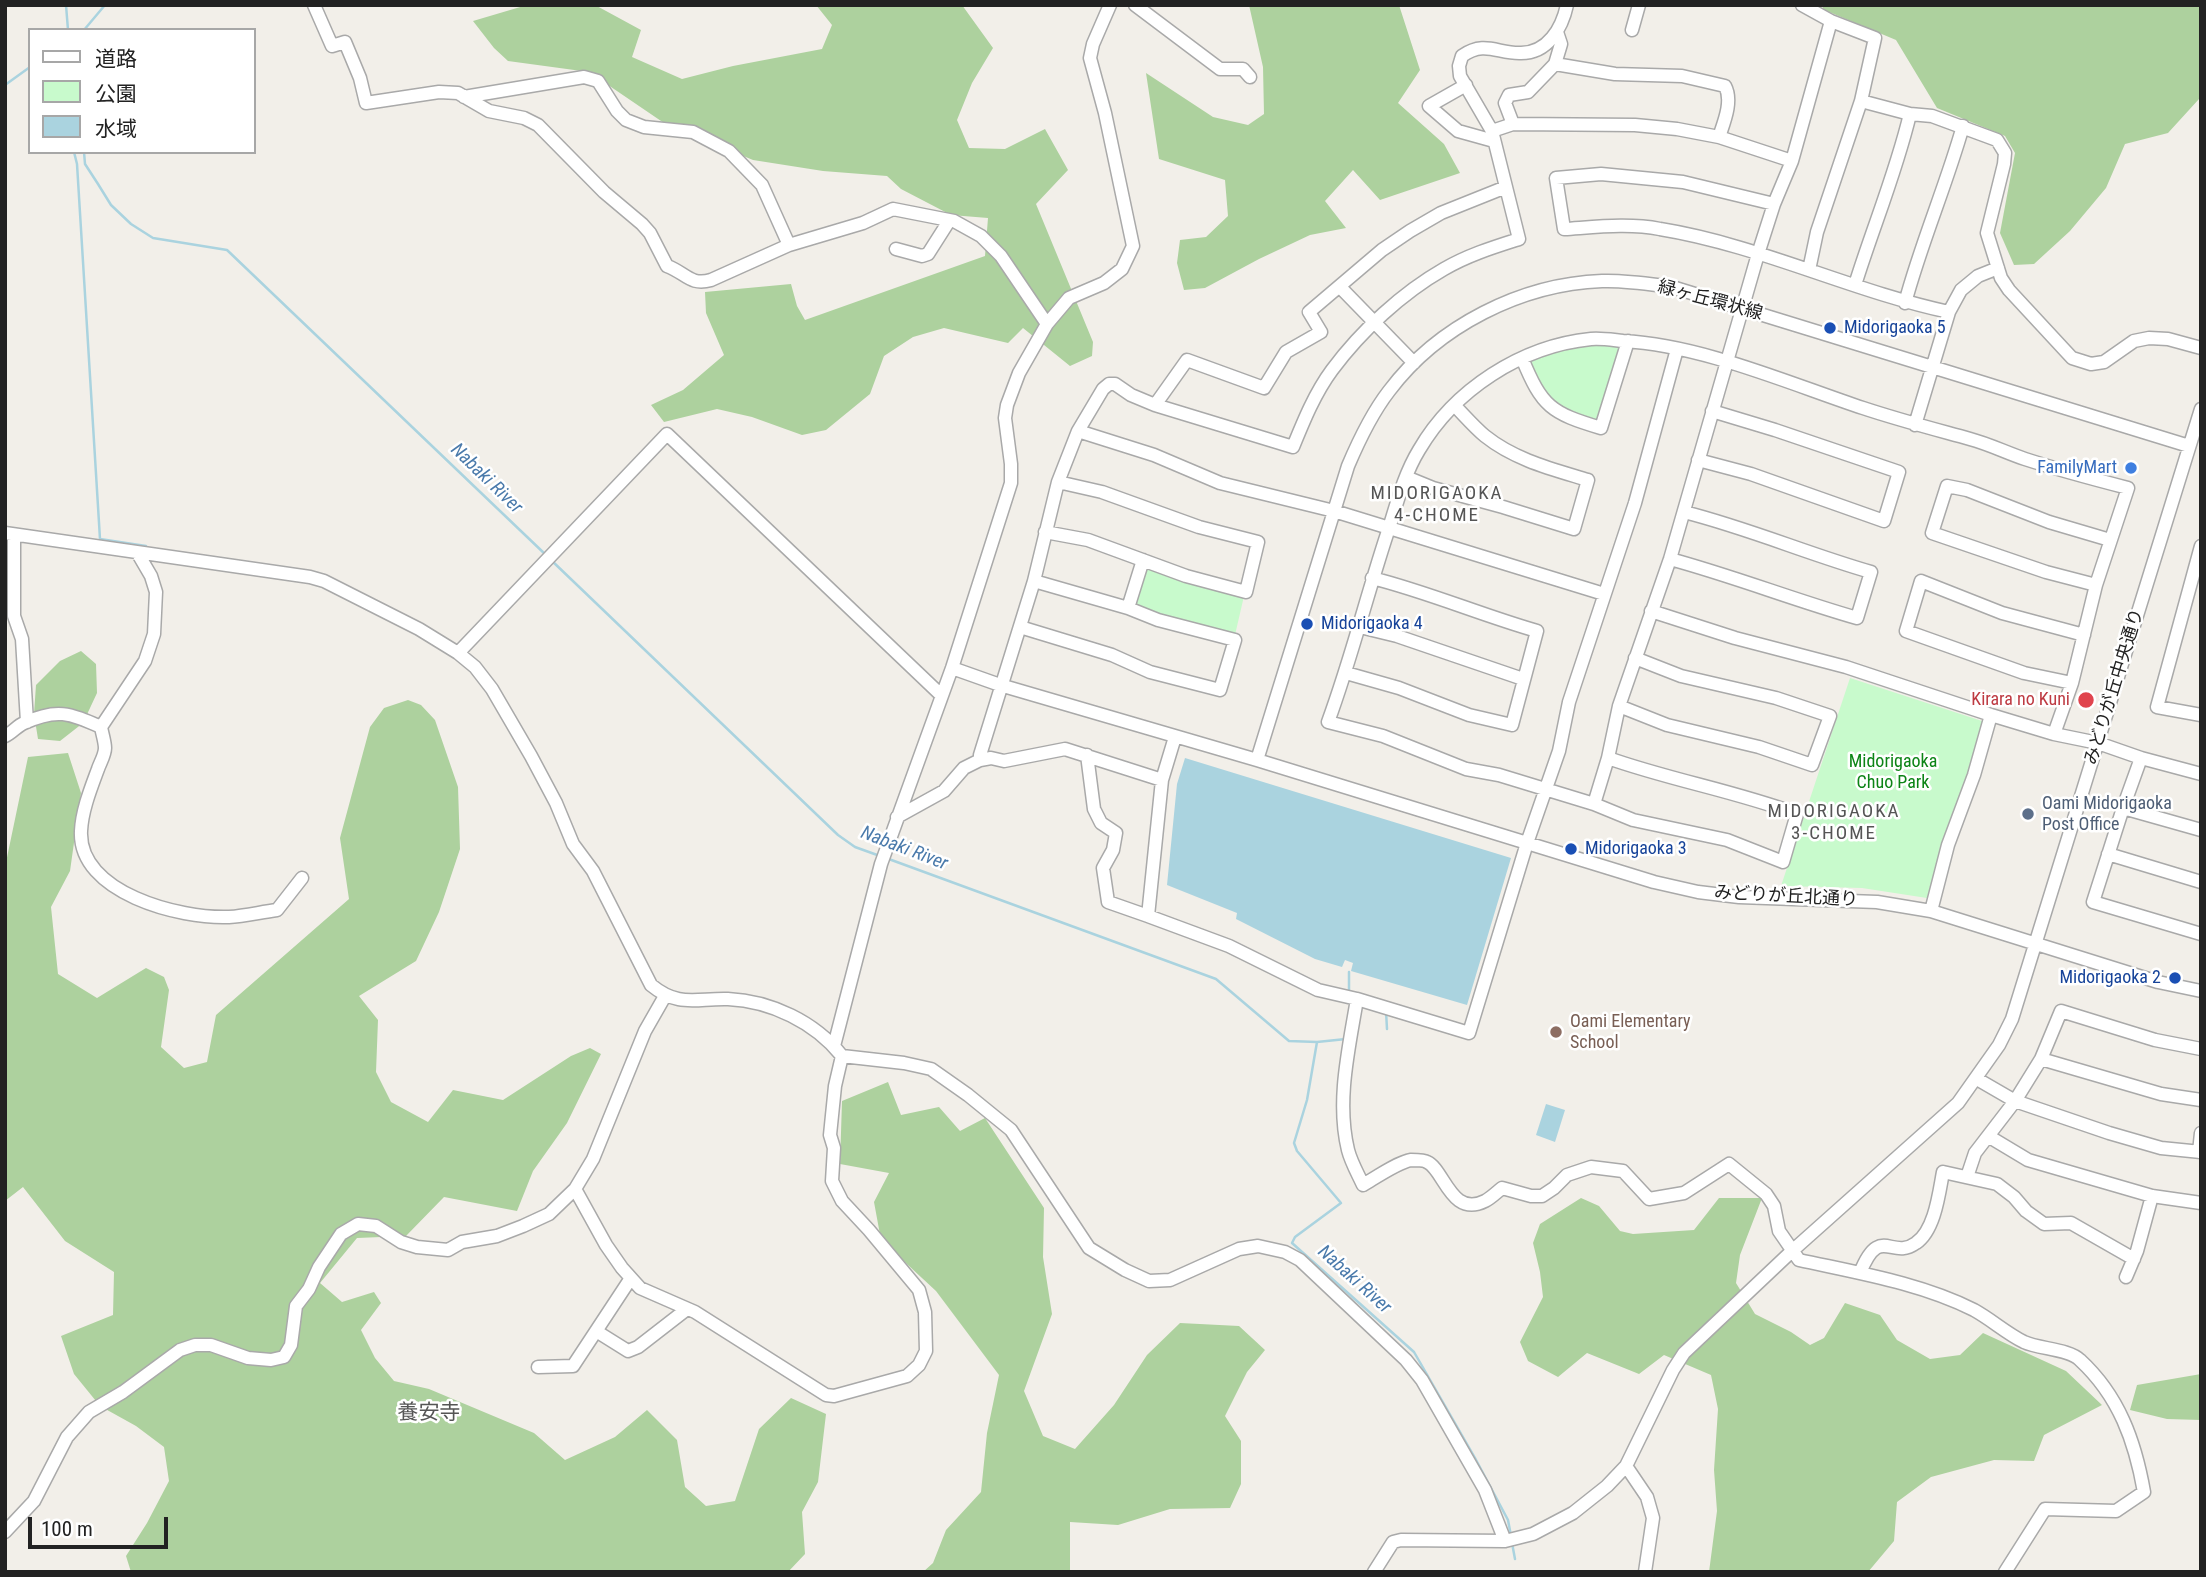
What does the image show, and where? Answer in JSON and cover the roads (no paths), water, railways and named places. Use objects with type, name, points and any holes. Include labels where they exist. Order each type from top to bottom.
[{"type":"street","points":[[314,5],[332,46],[345,42],[360,78],[366,103],[439,92],[458,93],[489,111],[524,118],[538,125],[604,192],[642,224],[667,266],[678,270],[692,281],[711,281],[789,245],[863,223],[893,209],[949,221],[981,236],[1001,256],[1047,324]]},
{"type":"street","points":[[575,1189],[606,1245],[631,1278],[648,1293],[687,1309],[826,1395],[834,1396],[907,1376],[919,1365],[926,1351],[925,1312],[919,1290],[842,1201],[832,1181],[834,1148],[830,1135],[838,1051],[881,864],[942,695],[1011,483],[1005,418],[1007,405],[1019,373],[1047,324],[1069,298],[1104,283],[1122,269],[1133,246],[1105,113],[1090,58],[1093,44],[1110,5]]},
{"type":"street","points":[[1135,5],[1220,69],[1243,69],[1250,77]]},
{"type":"street","points":[[980,760],[1000,685],[1034,581],[1058,482],[1078,431],[1103,389],[1109,384],[1115,384],[1131,395],[1155,405],[1293,447],[1310,407],[1332,371],[1374,323],[1415,288],[1445,268],[1473,254],[1519,239],[1493,136],[1460,76],[1459,66],[1462,56],[1468,52],[1489,47],[1520,54],[1550,41],[1557,32],[1567,5]]},
{"type":"street","points":[[1632,30],[1639,5]]},
{"type":"street","points":[[1802,5],[1831,21],[1875,38],[1861,101],[1817,232],[1809,270]]},
{"type":"street","points":[[1594,804],[1608,758],[1619,706],[1670,559],[1774,205],[1792,161],[1831,21]]},
{"type":"street","points":[[1513,124],[1505,103],[1509,95],[1528,92],[1555,64],[1561,44],[1557,32]]},
{"type":"street","points":[[1555,64],[1615,74],[1682,76],[1725,86],[1728,91],[1727,111],[1719,137]]},
{"type":"street","points":[[464,97],[584,77],[598,81],[625,120],[644,127],[693,132],[729,151],[762,184],[789,245]]},
{"type":"street","points":[[1466,86],[1429,106],[1458,131],[1493,136],[1513,124],[1635,125],[1719,137],[1792,161]]},
{"type":"street","points":[[1861,101],[1910,114],[1932,116],[1997,140],[2005,153],[1987,233],[1998,268],[2009,290],[2072,358],[2081,363],[2104,362],[2134,341],[2149,338],[2168,339],[2201,348]]},
{"type":"street","points":[[1856,285],[1871,232],[1899,160],[1910,114]]},
{"type":"street","points":[[1905,303],[1920,248],[1949,175],[1963,126]]},
{"type":"street","points":[[1774,205],[1683,181],[1601,174],[1556,178],[1564,229],[1616,225],[1658,228],[1709,239],[1905,303],[1949,312]]},
{"type":"street","points":[[1155,405],[1187,360],[1264,388],[1286,352],[1321,332],[1309,312],[1382,250],[1441,213],[1506,187]]},
{"type":"street","points":[[896,249],[922,256],[928,254],[949,221]]},
{"type":"street","points":[[1915,425],[1949,312],[1961,290],[1978,276],[1998,268]]},
{"type":"street","name":"緑ヶ丘環状線","points":[[1256,760],[1348,466],[1361,436],[1389,391],[1414,363],[1459,327],[1492,308],[1527,294],[1560,286],[1602,281],[1672,287],[2189,446]]},
{"type":"street","points":[[1340,287],[1414,363]]},
{"type":"street","points":[[1608,758],[1648,772],[1759,799],[1797,814],[1783,862],[1727,840],[1633,820],[1547,789],[1466,769],[1383,736],[1328,722],[1360,627],[1371,578],[1406,477],[1433,428],[1454,405],[1493,373],[1551,347],[1592,339],[1653,343],[1728,363],[1915,425],[2128,488],[2096,585],[2072,683],[2054,734]]},
{"type":"street","points":[[1522,358],[1534,388],[1547,404],[1566,417],[1601,428],[1628,341]]},
{"type":"street","points":[[1087,755],[1094,808],[1101,823],[1116,833],[1113,850],[1103,868],[1108,902],[1229,946],[1318,990],[1357,999],[1469,1034],[1527,843],[1559,751],[1569,702],[1635,503],[1677,349]]},
{"type":"street","points":[[1406,477],[1433,488],[1574,529],[1588,480],[1535,464],[1507,452],[1484,436],[1454,405]]},
{"type":"street","name":"みどりが丘中央通り","points":[[1374,1572],[1394,1542],[1504,1541],[1533,1534],[1559,1522],[1607,1486],[1626,1466],[1684,1353],[1792,1251],[1958,1103],[1977,1079],[2012,1019],[2201,409]]},
{"type":"street","points":[[1698,460],[1751,474],[1884,521],[1899,472],[1712,411]]},
{"type":"street","points":[[1078,431],[1154,455],[1220,483],[1334,511],[1604,594]]},
{"type":"street","points":[[458,653],[667,434],[942,695]]},
{"type":"street","points":[[1045,533],[1088,541],[1186,576],[1245,592],[1258,542],[1199,527],[1102,492],[1058,482]]},
{"type":"street","points":[[2096,585],[2046,572],[1932,533],[1947,486],[1967,490],[2049,522],[2110,540]]},
{"type":"street","points":[[1670,559],[1857,618],[1871,572],[1815,556],[1733,524],[1684,512]]},
{"type":"street","points":[[27,722],[22,639],[14,616],[9,534],[324,581],[419,629],[458,653],[475,667],[492,689],[556,803],[573,844],[593,871],[651,985],[674,1000],[730,999],[761,1003],[790,1014],[838,1051],[932,1069],[1011,1130],[1089,1248],[1149,1281],[1170,1280],[1239,1249],[1258,1246],[1285,1252],[1300,1260],[1406,1360],[1422,1380],[1486,1490],[1504,1541]]},
{"type":"street","points":[[2201,546],[2157,707],[2201,715]]},
{"type":"street","points":[[137,552],[151,576],[156,592],[154,634],[145,661],[101,727],[105,749],[83,816],[81,844],[92,867],[129,897],[206,916],[229,917],[276,910],[302,878]]},
{"type":"street","points":[[1128,608],[1143,560]]},
{"type":"street","points":[[1346,673],[1399,688],[1469,715],[1512,725],[1537,631],[1496,619],[1418,589],[1371,578]]},
{"type":"street","points":[[1020,627],[1112,655],[1150,672],[1220,690],[1235,640],[1158,620],[1128,608],[1034,581]]},
{"type":"street","points":[[2072,683],[2024,673],[1906,631],[1921,581],[2002,613],[2084,635]]},
{"type":"street","points":[[1651,611],[1735,638],[1846,667],[2054,734],[2098,743],[2201,774]]},
{"type":"street","points":[[1360,627],[1396,636],[1523,679]]},
{"type":"street","points":[[1619,706],[1667,726],[1759,747],[1812,765],[1830,716],[1776,698],[1681,676],[1635,657]]},
{"type":"street","name":"みどりが丘北通り","points":[[951,668],[1614,871],[1698,892],[1739,897],[1877,901],[1931,911],[2158,982],[2201,991]]},
{"type":"street","points":[[5,736],[27,722],[50,713],[64,713],[101,727]]},
{"type":"street","points":[[1931,911],[1948,845],[1974,775],[1991,715]]},
{"type":"street","points":[[1148,916],[1162,780],[1175,737]]},
{"type":"street","points":[[897,817],[944,792],[964,768],[991,758],[1004,761],[1065,749],[1162,780]]},
{"type":"street","points":[[2141,758],[2093,902],[2201,934]]},
{"type":"street","points":[[2123,808],[2201,830]]},
{"type":"street","points":[[2108,854],[2201,882]]},
{"type":"street","points":[[5,1532],[34,1501],[66,1437],[89,1412],[123,1392],[180,1350],[195,1345],[211,1345],[248,1358],[271,1360],[284,1357],[291,1345],[296,1306],[341,1234],[358,1224],[376,1226],[401,1242],[417,1247],[448,1250],[462,1242],[497,1236],[549,1214],[575,1189],[593,1159],[645,1031],[665,996]]},
{"type":"street","points":[[1357,999],[1343,1090],[1348,1152],[1363,1185],[1409,1160],[1427,1162],[1455,1197],[1475,1203],[1484,1201],[1502,1188],[1531,1196],[1542,1196],[1567,1175],[1591,1167],[1623,1171],[1649,1199],[1684,1193],[1729,1164],[1766,1194],[1774,1206],[1779,1231],[1799,1260],[1922,1289],[1975,1311],[2027,1343],[2077,1357],[2110,1397],[2130,1433],[2138,1456],[2144,1492],[2116,1511],[2045,1509],[2005,1572]]},
{"type":"street","points":[[1968,1177],[1975,1153],[2015,1101],[2042,1059],[2061,1011],[2155,1040],[2201,1049]]},
{"type":"street","points":[[2042,1059],[2161,1094],[2201,1100]]},
{"type":"street","points":[[1977,1079],[2015,1101],[2161,1148],[2200,1152],[2201,1133]]},
{"type":"street","points":[[1988,1136],[2028,1160],[2152,1196],[2201,1203]]},
{"type":"street","points":[[1860,1273],[1868,1254],[1876,1248],[1886,1245],[1900,1248],[1915,1244],[1925,1233],[1937,1206],[1943,1172],[1997,1184],[2043,1224],[2071,1223],[2134,1259]]},
{"type":"street","points":[[2126,1276],[2134,1259],[2152,1196]]},
{"type":"street","points":[[538,1367],[573,1366],[631,1278]]},
{"type":"street","points":[[596,1331],[628,1351],[638,1347],[687,1309]]},
{"type":"street","points":[[1626,1466],[1647,1497],[1653,1518],[1644,1572]]},
{"type":"water","points":[[1185,758],[1511,858],[1467,1005],[1351,971],[1353,963],[1345,960],[1342,967],[1315,959],[1236,919],[1237,913],[1167,885],[1177,784]]},
{"type":"water","points":[[1546,1104],[1565,1110],[1555,1142],[1536,1135]]},
{"type":"waterway","points":[[66,5],[68,28]]},
{"type":"waterway","name":"Nabaki River","points":[[86,28],[105,5]]},
{"type":"waterway","points":[[5,85],[28,68]]},
{"type":"waterway","points":[[74,154],[100,539],[146,546]]},
{"type":"waterway","name":"Nabaki River","points":[[84,154],[85,164],[111,205],[131,224],[153,238],[227,250],[546,555]]},
{"type":"waterway","name":"Nabaki River","points":[[551,560],[838,835],[855,847],[880,856]]},
{"type":"waterway","name":"Nabaki River","points":[[886,858],[1216,979],[1289,1041],[1346,1039]]},
{"type":"waterway","points":[[1349,972],[1349,993]]},
{"type":"waterway","points":[[1386,1011],[1387,1029]]},
{"type":"waterway","name":"Nabaki River","points":[[1317,1042],[1307,1100],[1294,1143],[1297,1151],[1341,1203],[1295,1237],[1292,1243],[1414,1352],[1508,1520],[1511,1536]]},
{"type":"waterway","name":"Nabaki River","points":[[1512,1543],[1515,1559]]},
{"type":"place","name":"Midorigaoka 5","points":[[1830,328]]},
{"type":"place","name":"FamilyMart","points":[[2131,468]]},
{"type":"place","name":"Midorigaoka 4","points":[[1307,624]]},
{"type":"place","name":"Kirara no Kuni","points":[[2086,700]]},
{"type":"place","name":"Oami Midorigaoka Post Office","points":[[2028,814]]},
{"type":"place","name":"Midorigaoka 3","points":[[1571,849]]},
{"type":"place","name":"Midorigaoka 2","points":[[2175,978]]},
{"type":"place","name":"Oami Elementary School","points":[[1556,1032]]},
{"type":"district","name":"MIDORIGAOKA 4-CHOME","points":[[1437,505]]},
{"type":"district","name":"MIDORIGAOKA 3-CHOME","points":[[1834,823]]},
{"type":"district","name":"養安寺","points":[[429,1414]]},
{"type":"park label","name":"Midorigaoka Chuo Park","points":[[1893,772]]}]
